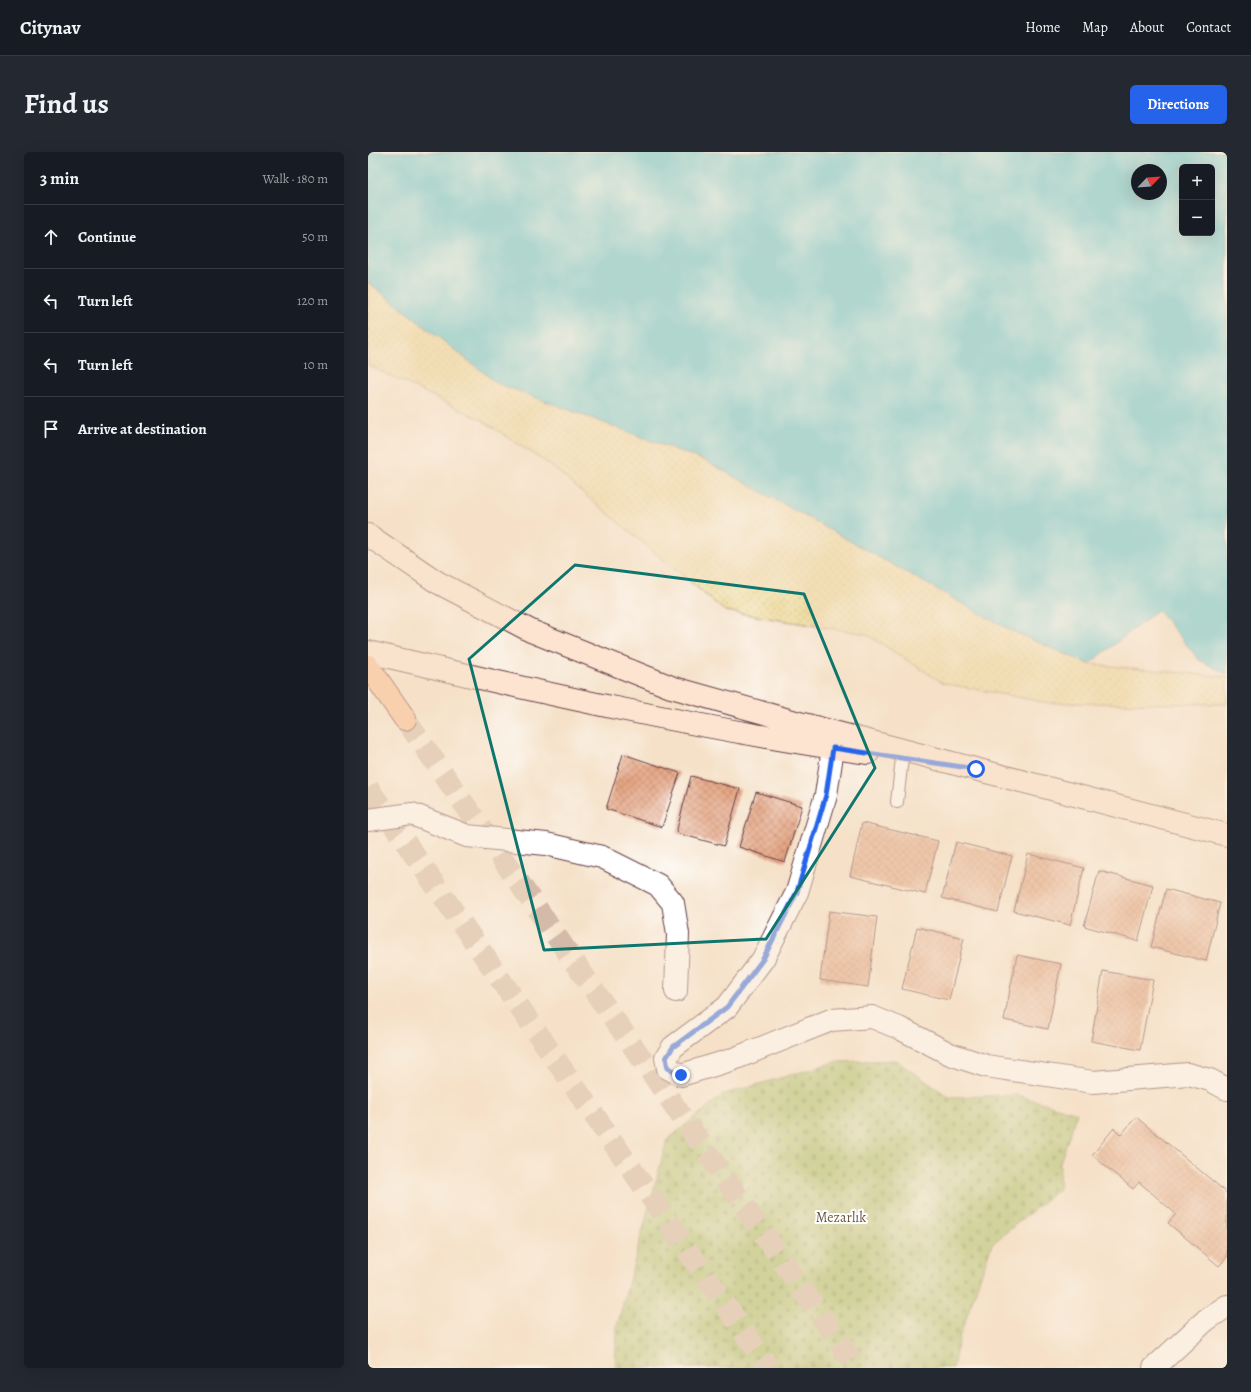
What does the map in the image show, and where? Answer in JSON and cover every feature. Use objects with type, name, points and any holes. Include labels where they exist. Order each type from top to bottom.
[{"type":"highway","points":[[368,666],[405,720]]},
{"type":"main road","points":[[368,535],[437,582],[531,631],[671,687],[1227,835]]},
{"type":"main road","points":[[368,652],[546,694],[758,737],[976,769]]},
{"type":"street","points":[[833,748],[826,795],[797,892],[763,959],[727,1007],[673,1047],[666,1058],[668,1068],[681,1075],[731,1060],[831,1020],[872,1017],[899,1028],[950,1054],[986,1066],[1093,1082],[1188,1074],[1210,1080],[1227,1090]]},
{"type":"street","points":[[368,820],[412,814],[467,836],[546,844],[602,857],[658,885],[673,903],[678,934],[676,991]]},
{"type":"street","points":[[1154,1368],[1206,1320],[1227,1306]]},
{"type":"lane","points":[[897,802],[902,758]]},
{"type":"highlighted area","points":[[575,565],[804,594],[875,768],[766,939],[544,950],[469,659]]},
{"type":"sand","points":[[368,282],[497,383],[706,461],[1012,631],[1089,664],[1227,677],[1227,704],[1048,703],[943,683],[866,634],[725,611],[550,465],[482,420],[368,365]]},
{"type":"green space","name":"Mezarlık","points":[[895,1060],[949,1097],[1017,1095],[1077,1113],[1060,1163],[1059,1189],[992,1244],[959,1338],[953,1368],[615,1368],[617,1326],[667,1140],[724,1094],[836,1062]]},
{"type":"water","points":[[368,152],[1227,152],[1227,674],[1199,660],[1158,610],[1089,664],[1012,631],[706,461],[497,383],[368,282]]},
{"type":"building","points":[[623,754],[680,773],[662,827],[606,809]]},
{"type":"building","points":[[691,776],[740,789],[724,846],[676,833]]},
{"type":"building","points":[[756,792],[802,806],[785,862],[739,847]]},
{"type":"building","points":[[862,823],[938,841],[925,894],[850,876]]},
{"type":"building","points":[[956,842],[1012,856],[998,912],[942,898]]},
{"type":"building","points":[[1028,854],[1084,868],[1070,925],[1014,911]]},
{"type":"building","points":[[1099,871],[1153,885],[1138,941],[1084,926]]},
{"type":"building","points":[[1166,889],[1220,903],[1206,961],[1151,947]]},
{"type":"building","points":[[829,911],[877,917],[868,987],[820,980]]},
{"type":"building","points":[[917,927],[964,938],[949,1000],[902,989]]},
{"type":"building","points":[[1017,955],[1061,964],[1048,1029],[1004,1020]]},
{"type":"building","points":[[1103,971],[1153,980],[1140,1050],[1091,1041]]},
{"type":"building","points":[[1136,1117],[1227,1193],[1227,1257],[1219,1266],[1168,1223],[1176,1214],[1139,1182],[1133,1189],[1092,1155],[1114,1128],[1121,1135]]},
{"type":"tunnel","points":[[405,719],[857,1368]]},
{"type":"tunnel","points":[[368,788],[769,1368]]},
{"type":"route","points":[[681,1075],[668,1068],[666,1058],[673,1047],[727,1007],[763,959],[797,892],[826,795],[833,748],[976,769]]}]
